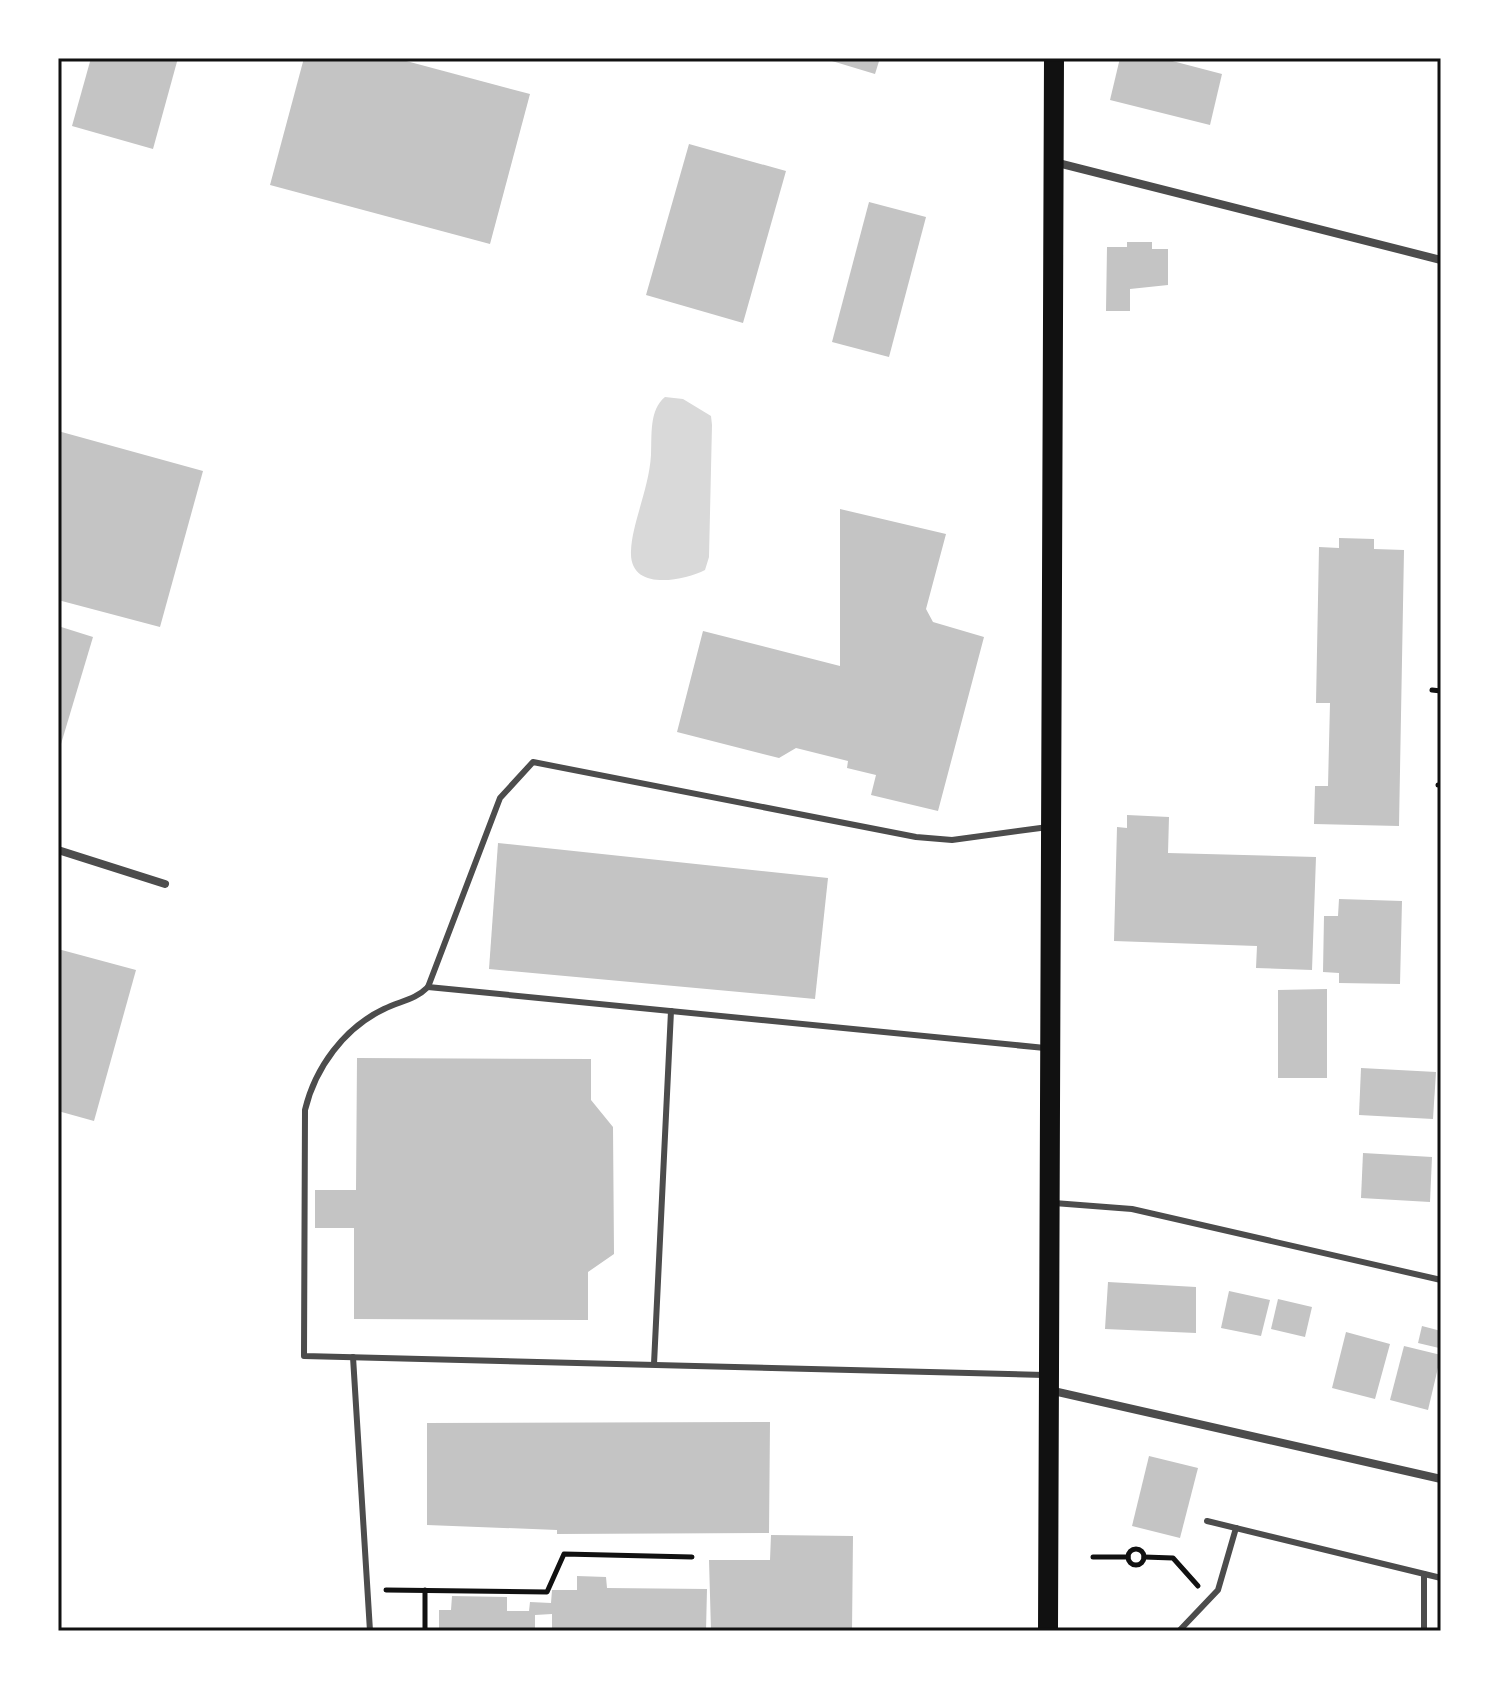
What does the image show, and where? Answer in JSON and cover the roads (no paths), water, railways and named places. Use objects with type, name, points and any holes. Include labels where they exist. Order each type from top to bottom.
[{"type":"main road","points":[[1048,1631],[1054,58]]},
{"type":"street","points":[[1054,162],[1441,260]]},
{"type":"street","points":[[58,850],[165,884]]},
{"type":"street","points":[[1048,1383],[1441,1479]]},
{"type":"lane","points":[[1048,1383],[654,1364],[304,1356],[305,1110],[311,1087],[330,1055],[369,1016],[420,995],[428,987],[500,798],[533,762],[916,837],[952,840],[1051,827]]},
{"type":"lane","points":[[428,987],[1051,1049]]},
{"type":"lane","points":[[654,1364],[671,1011]]},
{"type":"lane","points":[[1051,1203],[1132,1209],[1441,1280]]},
{"type":"lane","points":[[353,1357],[370,1631]]},
{"type":"lane","points":[[1207,1521],[1441,1578]]},
{"type":"lane","points":[[1179,1631],[1218,1590],[1236,1528]]},
{"type":"lane","points":[[1424,1574],[1424,1631]]}]
